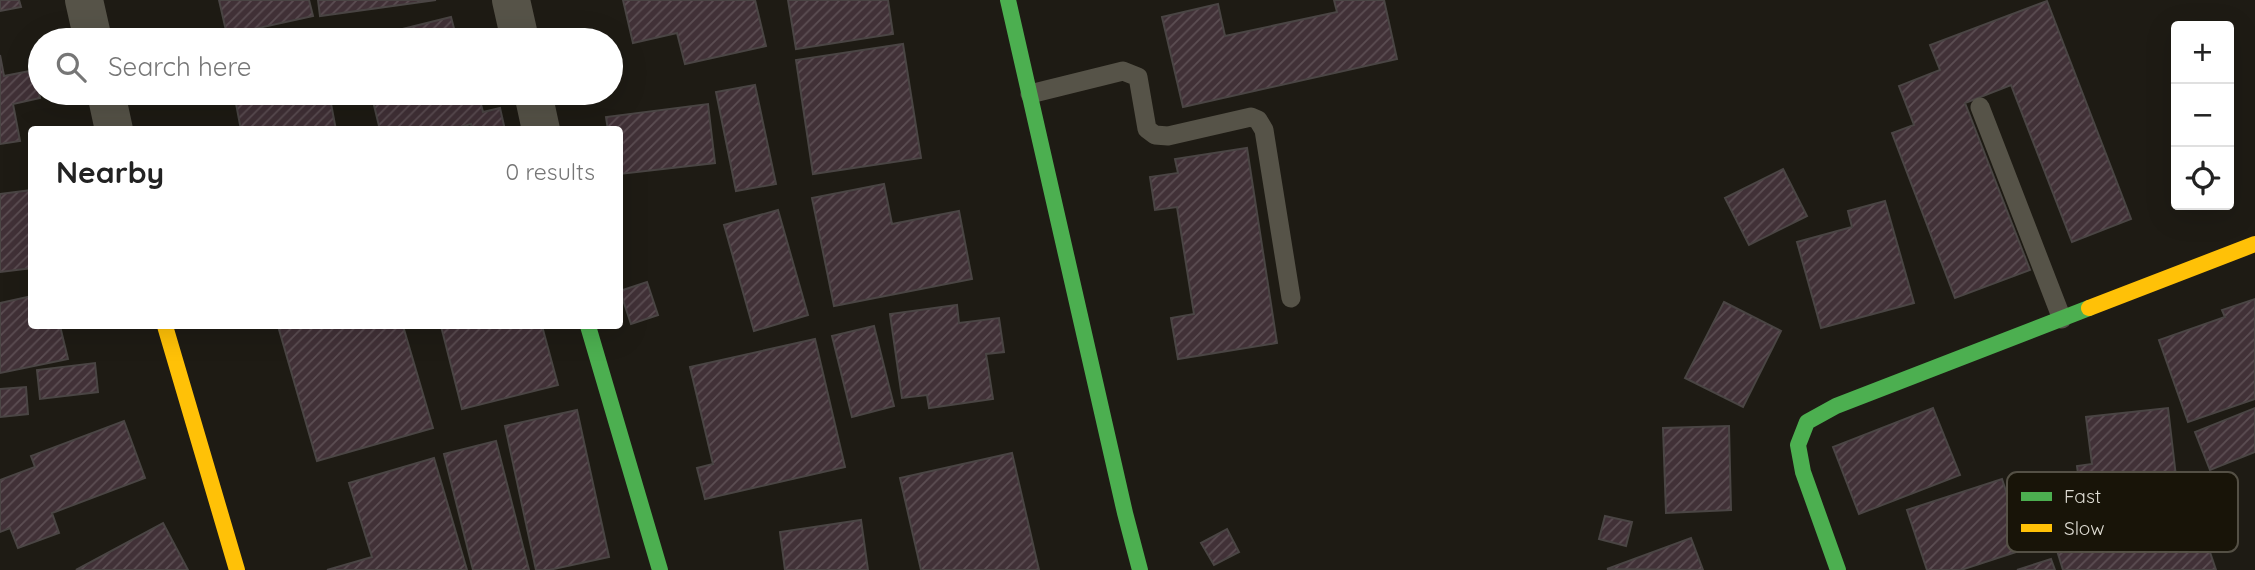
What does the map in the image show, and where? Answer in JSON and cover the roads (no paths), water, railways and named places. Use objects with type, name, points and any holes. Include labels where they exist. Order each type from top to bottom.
[{"type":"street","points":[[84,0],[90,28]]},
{"type":"street","points":[[511,0],[517,28]]},
{"type":"street","points":[[1008,0],[1140,570]]},
{"type":"street","points":[[109,105],[113,126]]},
{"type":"street","points":[[536,105],[540,126]]},
{"type":"street","points":[[1838,570],[1803,472],[1798,445],[1807,422],[1836,406],[2255,244]]},
{"type":"street","points":[[166,329],[237,570]]},
{"type":"street","points":[[589,329],[660,570]]},
{"type":"lane","points":[[1030,94],[1122,71],[1138,77],[1147,129],[1155,135],[1167,136],[1251,117],[1258,120],[1264,130],[1291,298]]},
{"type":"lane","points":[[1980,107],[2062,319]]}]
